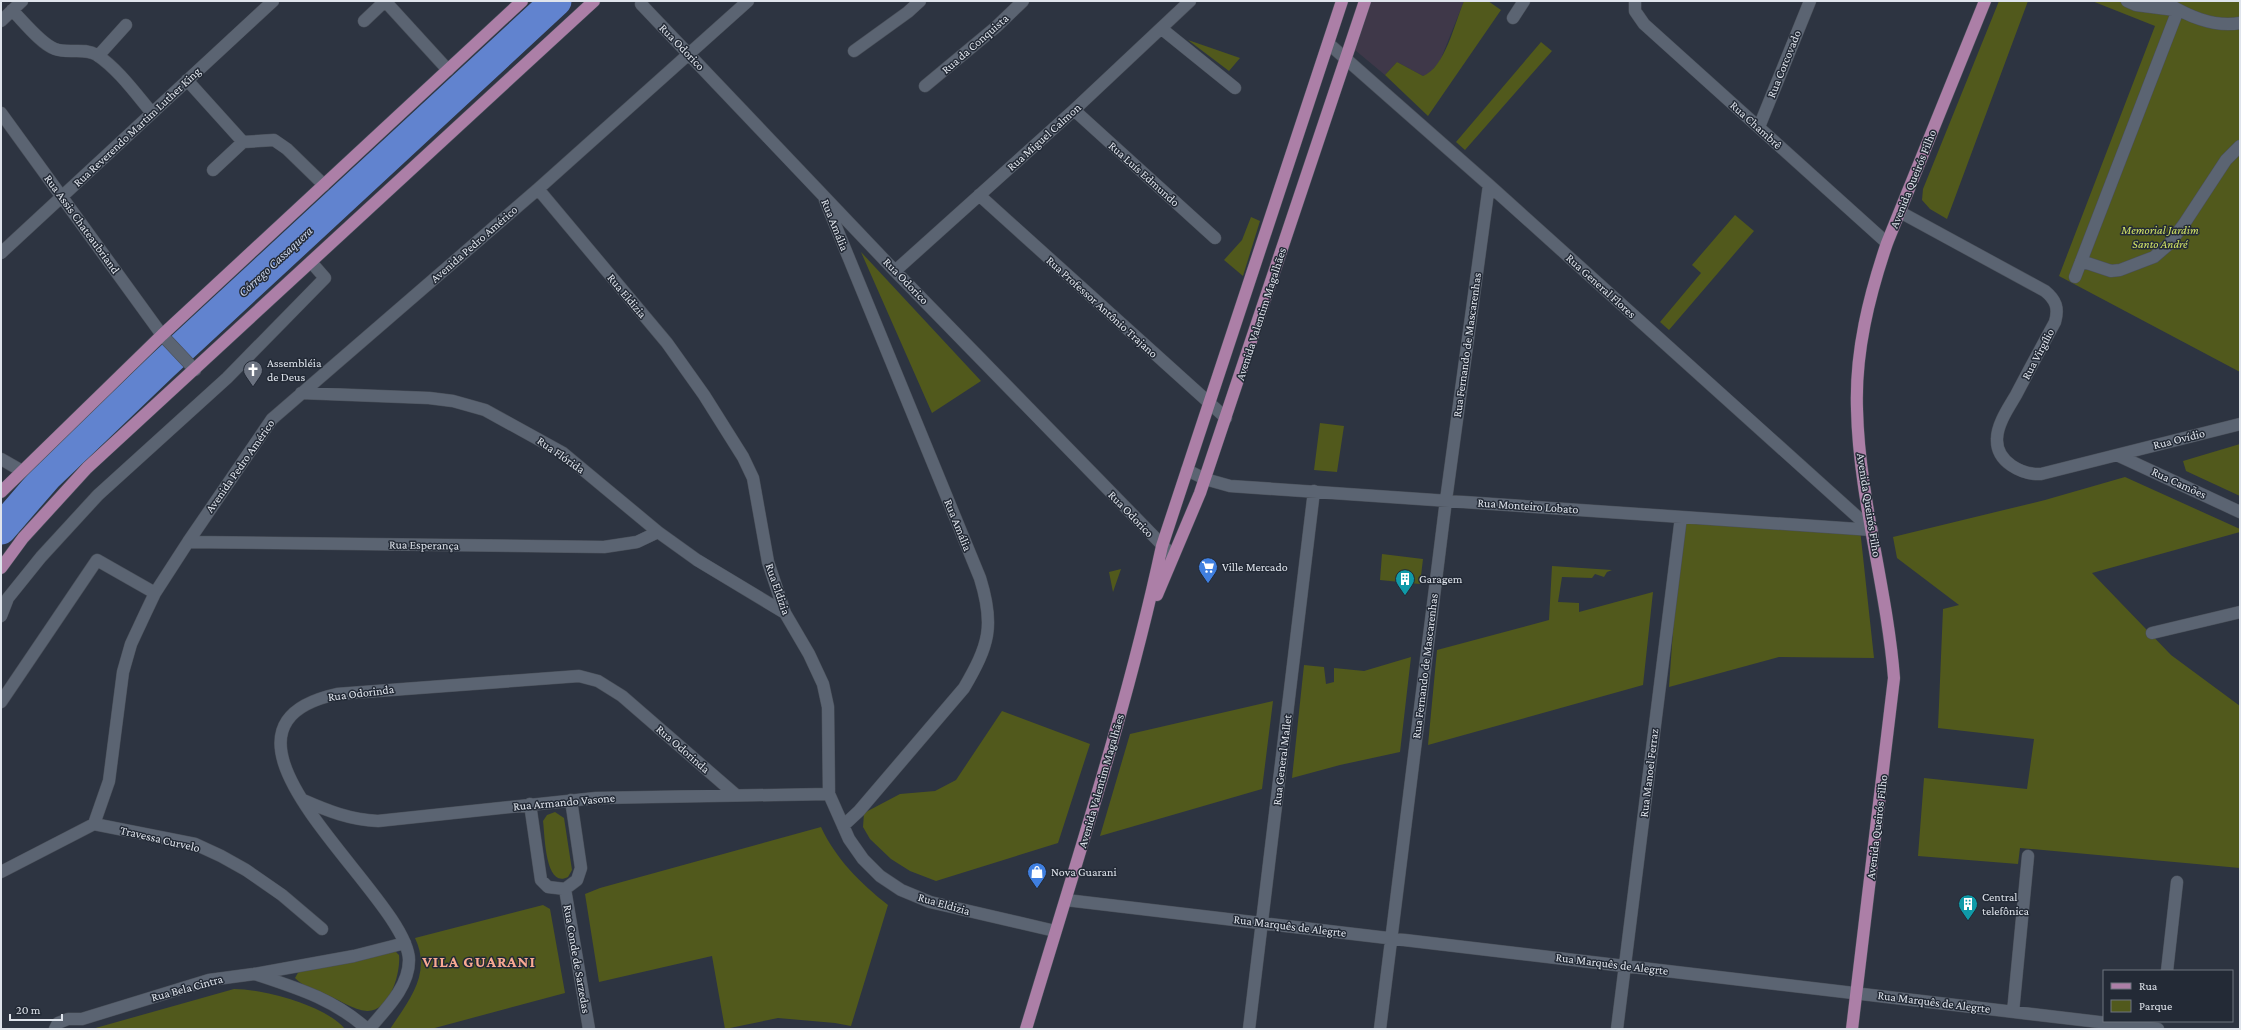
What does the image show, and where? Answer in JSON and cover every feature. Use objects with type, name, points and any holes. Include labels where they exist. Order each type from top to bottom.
[{"type":"main road","points":[[1,492],[162,335],[522,1]]},
{"type":"main road","points":[[1,568],[23,538],[87,468],[594,1]]},
{"type":"main road","name":"Avenida Valentim Magalhães","points":[[1026,1029],[1055,931],[1066,900],[1145,624],[1162,546],[1342,1]]},
{"type":"main road","name":"Avenida Valentim Magalhães","points":[[1145,624],[1205,479],[1365,1]]},
{"type":"main road","name":"Avenida Queirós Filho","points":[[1852,1029],[1894,678],[1890,633],[1860,455],[1857,416],[1859,359],[1874,281],[1887,243],[1985,1]]},
{"type":"street","points":[[1,21],[22,1]]},
{"type":"street","name":"Rua Reverendo Martim Luther King","points":[[1,253],[273,1]]},
{"type":"street","name":"Avenida Pedro Américo","points":[[94,824],[109,781],[123,672],[131,644],[155,594],[188,542],[272,419],[538,189],[748,1]]},
{"type":"street","points":[[854,51],[920,1]]},
{"type":"street","name":"Rua da Conquista","points":[[925,86],[996,27],[1023,1]]},
{"type":"street","name":"Rua Miguel Calmon","points":[[895,271],[1074,110],[1162,29],[1190,1]]},
{"type":"street","points":[[1513,18],[1524,1]]},
{"type":"street","name":"Rua Chambrê","points":[[1635,1],[1635,11],[1644,24],[1887,243]]},
{"type":"street","name":"Rua Corcovado","points":[[1758,127],[1810,1]]},
{"type":"street","points":[[2126,1],[2136,5],[2178,10]]},
{"type":"street","points":[[2163,1],[2178,10],[2213,24],[2231,25],[2240,23]]},
{"type":"street","points":[[364,21],[384,2],[448,70]]},
{"type":"street","name":"Rua Odorico","points":[[641,4],[895,271],[1173,556]]},
{"type":"street","points":[[12,10],[49,46],[62,51],[82,51],[98,56],[152,113]]},
{"type":"street","points":[[2075,277],[2178,10]]},
{"type":"street","points":[[98,56],[126,26]]},
{"type":"street","points":[[1162,29],[1235,88]]},
{"type":"street","name":"Rua General Flores","points":[[1329,44],[1490,185],[1872,530]]},
{"type":"street","points":[[187,80],[243,142]]},
{"type":"street","name":"Rua Luís Edmundo","points":[[1074,110],[1215,238]]},
{"type":"street","name":"Rua Assis Chateaubriand","points":[[1,113],[162,335],[195,370]]},
{"type":"street","points":[[213,170],[243,142],[268,139],[274,140],[287,149],[324,185]]},
{"type":"street","points":[[2081,261],[2111,271],[2120,270],[2154,258],[2176,234],[2226,160],[2240,146]]},
{"type":"street","name":"Rua Fernando de Mascarenhas","points":[[1380,1029],[1446,500],[1490,185]]},
{"type":"street","name":"Rua Eldizia","points":[[538,189],[666,343],[704,395],[742,457],[753,478],[768,562],[785,613],[809,654],[823,684],[828,707],[829,794],[849,839],[863,859],[880,876],[901,890],[930,902],[1055,931]]},
{"type":"street","name":"Rua Amália","points":[[822,194],[980,578],[986,598],[990,620],[987,641],[964,688],[859,811],[843,826]]},
{"type":"street","name":"Rua Professor Antônio Trajano","points":[[979,195],[1226,418]]},
{"type":"street","name":"Rua Virgílio","points":[[1900,212],[2045,291],[2054,298],[2057,305],[2055,322],[1998,432],[1997,447],[2000,455],[2021,471],[2030,474],[2042,474],[2117,455]]},
{"type":"street","points":[[1,616],[8,598],[36,563],[98,495],[227,378],[325,278],[311,262]]},
{"type":"street","name":"Rua Flórida","points":[[301,393],[429,398],[453,401],[485,410],[563,454],[658,532],[697,560],[785,613]]},
{"type":"street","name":"Rua Ovídio","points":[[2117,455],[2240,424]]},
{"type":"street","name":"Rua Camões","points":[[2117,455],[2240,512]]},
{"type":"street","points":[[1,459],[22,470]]},
{"type":"street","name":"Rua Monteiro Lobato","points":[[1187,470],[1205,479],[1230,486],[1872,530]]},
{"type":"street","name":"Rua General Mallet","points":[[1249,1029],[1314,491]]},
{"type":"street","name":"Rua Manoel Ferraz","points":[[1617,1029],[1681,516]]},
{"type":"street","name":"Rua Esperança","points":[[188,542],[604,547],[637,542],[658,532]]},
{"type":"street","points":[[1,702],[97,560],[155,594]]},
{"type":"street","points":[[2152,633],[2240,612]]},
{"type":"street","name":"Rua Odorinda","points":[[368,1029],[393,1001],[406,980],[409,958],[406,943],[386,912],[331,843],[303,800],[290,776],[280,745],[286,724],[294,714],[316,700],[337,694],[580,676],[598,681],[622,696],[736,795]]},
{"type":"street","name":"Rua Armando Vasone","points":[[303,800],[357,820],[378,821],[571,800],[829,794]]},
{"type":"street","name":"Rua Conde de Sarzedas","points":[[530,804],[541,880],[548,887],[565,890],[577,880],[581,868],[571,800]]},
{"type":"street","points":[[1,872],[94,824]]},
{"type":"street","name":"Travessa Curvelo","points":[[94,824],[195,844],[246,870],[282,895],[322,929]]},
{"type":"street","points":[[2013,1012],[2028,856]]},
{"type":"street","points":[[2168,970],[2177,882]]},
{"type":"street","name":"Rua Conde de Sarzedas","points":[[565,890],[589,1029]]},
{"type":"street","name":"Rua Marquês de Alegrte","points":[[1066,900],[2013,1012],[2087,1025],[2158,1029]]},
{"type":"street","name":"Rua Bela Cintra","points":[[55,1029],[58,1023],[68,1019],[82,1019],[209,980],[254,974],[354,956],[406,943]]},
{"type":"street","name":"Rua Bela Cintra","points":[[254,974],[302,989],[338,1006],[368,1029]]},
{"type":"shaded area","points":[[1371,1],[1464,1],[1440,61],[1430,73],[1423,76],[1397,62],[1385,75],[1355,50]]},
{"type":"green space","points":[[1464,1],[1488,1],[1501,10],[1428,116],[1385,75],[1397,62],[1423,76],[1431,71],[1443,54]]},
{"type":"green space","points":[[1999,1],[2028,1],[1947,219],[1930,209],[1922,200],[1923,189]]},
{"type":"green space","name":"Memorial Jardim Santo André","points":[[2092,1],[2240,1],[2240,372],[2059,276],[2155,26]]},
{"type":"green space","points":[[1188,40],[1240,58],[1229,71]]},
{"type":"green space","points":[[1541,42],[1552,51],[1465,150],[1456,142]]},
{"type":"green space","points":[[1735,215],[1754,231],[1669,330],[1660,322],[1701,273],[1692,265]]},
{"type":"green space","points":[[1251,217],[1260,221],[1243,276],[1224,260],[1242,240]]},
{"type":"green space","points":[[861,252],[981,381],[932,413]]},
{"type":"green space","points":[[1320,423],[1344,426],[1337,472],[1314,470]]},
{"type":"green space","points":[[2240,444],[2240,496],[2186,471],[2183,461]]},
{"type":"green space","points":[[2125,477],[2240,529],[2240,532],[2092,573],[2171,655],[2240,706],[2240,868],[2020,848],[2018,864],[1918,856],[1924,778],[2027,789],[2034,739],[1938,728],[1943,609],[1959,605],[1897,558],[1893,537],[2045,500]]},
{"type":"green space","points":[[1681,517],[1860,529],[1874,658],[1779,657],[1669,687]]},
{"type":"green space","points":[[1382,554],[1423,559],[1420,584],[1380,580]]},
{"type":"green space","points":[[1552,566],[1612,570],[1607,572],[1604,577],[1595,574],[1592,578],[1562,577],[1558,602],[1579,603],[1579,612],[1653,592],[1643,685],[1428,745],[1437,650],[1549,620]]},
{"type":"green space","points":[[1121,569],[1113,592],[1109,572]]},
{"type":"green space","points":[[1411,657],[1400,752],[1340,765],[1292,778],[1304,665],[1324,667],[1326,684],[1334,682],[1334,668],[1364,671]]},
{"type":"green space","points":[[1273,701],[1262,789],[1100,836],[1130,734]]},
{"type":"green space","points":[[1002,711],[1090,744],[1058,843],[936,881],[910,871],[891,859],[870,839],[863,827],[864,813],[900,794],[935,791],[956,780]]},
{"type":"green space","points":[[555,812],[564,818],[572,870],[568,877],[560,879],[551,869],[548,859],[543,821],[547,815]]},
{"type":"green space","points":[[821,827],[841,860],[858,879],[888,905],[851,1026],[835,1023],[778,1018],[725,1029],[712,956],[599,982],[585,894],[600,888]]},
{"type":"green space","points":[[543,905],[550,909],[565,993],[431,1029],[390,1029],[411,997],[420,975],[420,951],[415,938]]},
{"type":"green space","points":[[390,950],[399,955],[396,980],[388,998],[375,1010],[367,1011],[352,1007],[306,986],[295,978],[299,971]]},
{"type":"green space","points":[[234,989],[261,992],[293,1000],[309,1006],[336,1020],[345,1029],[92,1029]]},
{"type":"waterway","name":"Córrego Cassaquera","points":[[1,529],[47,476],[163,365],[556,1]]},
{"type":"place","name":"Assembléia de Deus","points":[[253,387]]},
{"type":"place","name":"Ville Mercado","points":[[1208,584]]},
{"type":"place","name":"Garagem","points":[[1405,596]]},
{"type":"place","name":"Nova Guarani","points":[[1037,889]]},
{"type":"place","name":"Central telefônica","points":[[1968,921]]},
{"type":"district","name":"VILA GUARANI","points":[[479,961]]}]
